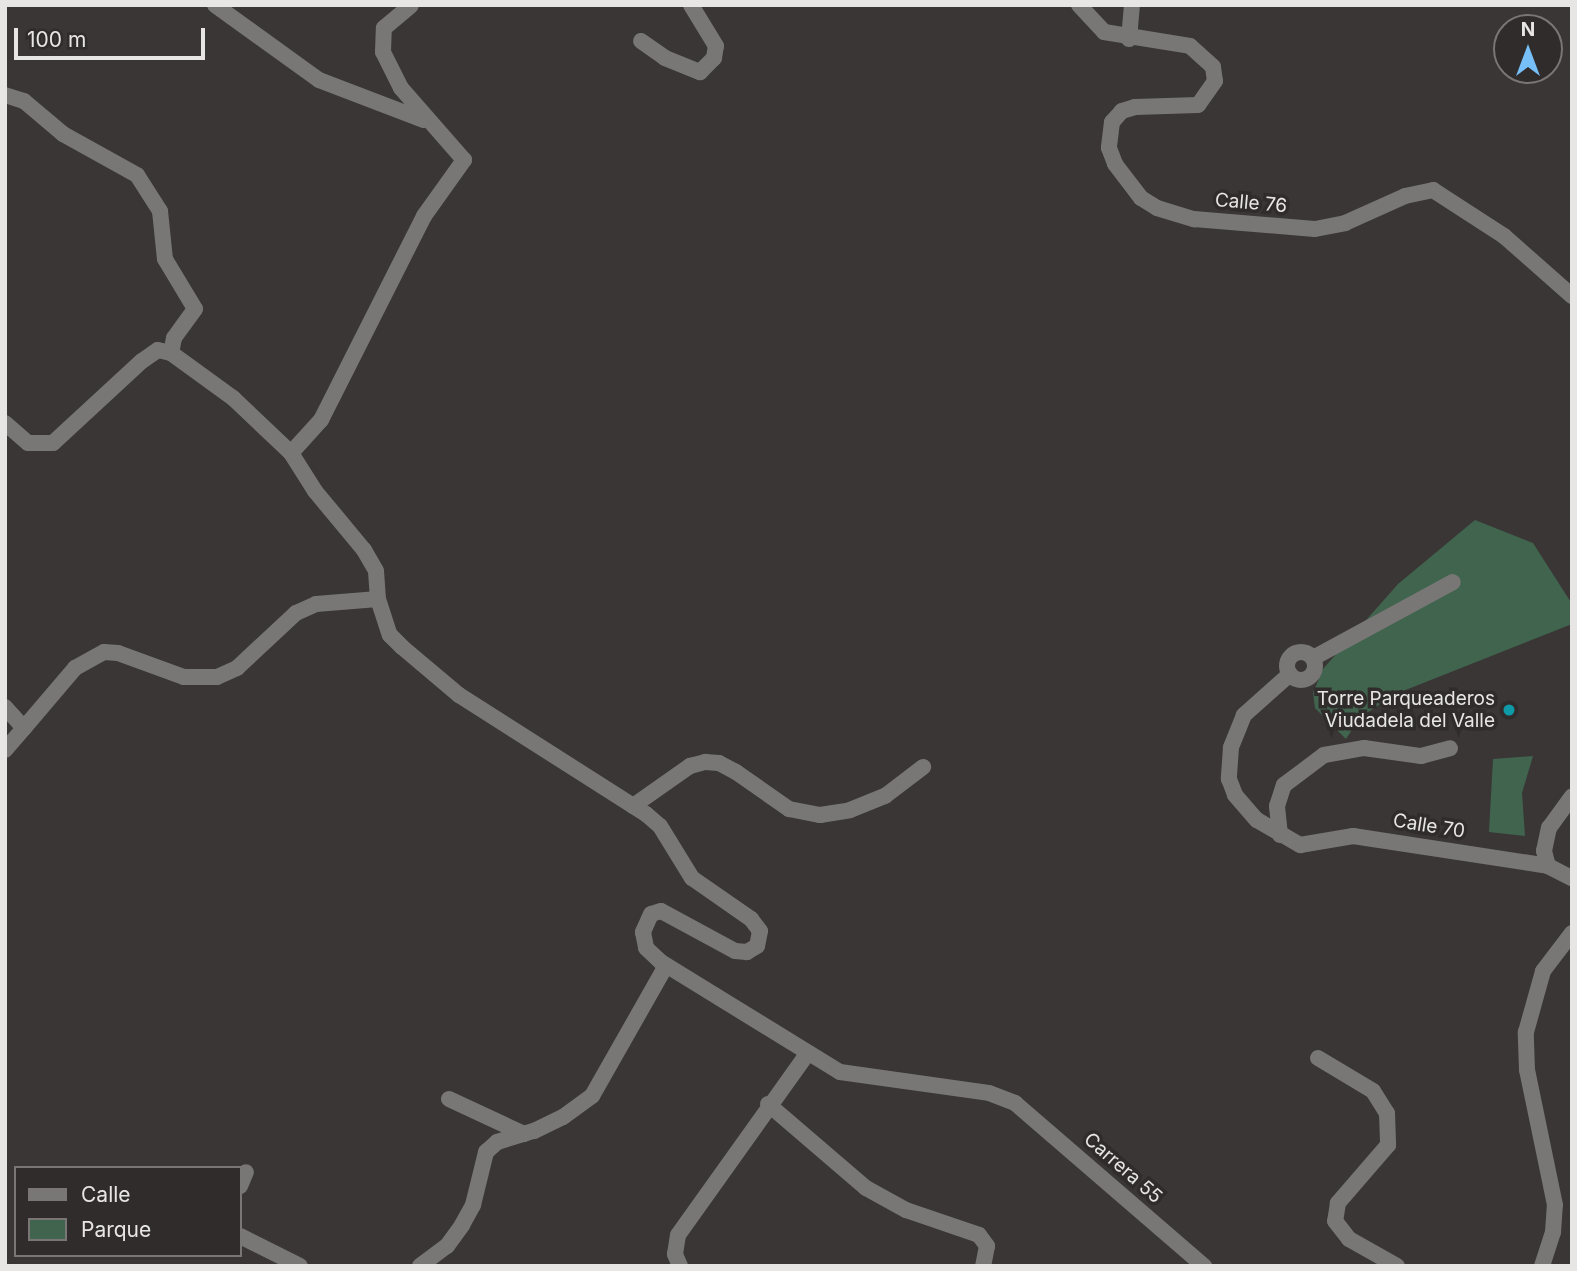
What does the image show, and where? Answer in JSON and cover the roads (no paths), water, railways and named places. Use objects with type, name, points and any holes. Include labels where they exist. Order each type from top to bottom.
[{"type":"street","points":[[215,5],[319,80],[426,121]]},
{"type":"street","points":[[291,453],[321,420],[424,216],[464,160],[426,121],[401,88],[380,44],[384,29],[411,5]]},
{"type":"street","points":[[641,41],[700,72],[715,58],[716,46],[691,5]]},
{"type":"street","points":[[1079,5],[1104,32],[1129,39],[1132,5]]},
{"type":"street","name":"Calle 76","points":[[1129,39],[1190,46],[1210,60],[1216,76],[1198,104],[1135,107],[1122,111],[1112,122],[1109,148],[1115,164],[1141,198],[1157,208],[1194,219],[1315,229],[1345,223],[1405,196],[1433,190],[1504,236],[1572,296]]},
{"type":"street","points":[[5,95],[24,101],[64,134],[137,175],[149,193],[160,211],[165,259],[195,309],[174,338],[171,353]]},
{"type":"street","points":[[5,423],[28,443],[53,443],[142,361],[158,351],[171,353],[233,398],[291,453],[315,491],[364,550],[376,571],[378,598],[390,635],[459,695],[660,826],[692,878],[751,919],[760,931],[757,946],[747,952],[719,946],[668,912],[651,914],[643,932],[646,948],[666,965],[807,1054],[768,1104],[678,1235],[675,1254],[680,1266]]},
{"type":"street","points":[[1280,835],[1234,795],[1228,763],[1244,715],[1290,674],[1295,679],[1309,678],[1315,665],[1313,658],[1453,582]]},
{"type":"street","points":[[5,750],[88,658],[118,653],[184,677],[217,677],[237,668],[296,613],[316,604],[378,598]]},
{"type":"street","points":[[5,707],[24,728]]},
{"type":"street","points":[[1280,835],[1277,806],[1284,785],[1324,755],[1364,748],[1421,756],[1450,748]]},
{"type":"street","points":[[633,806],[690,766],[705,762],[719,763],[736,772],[789,809],[820,815],[850,810],[885,796],[923,767]]},
{"type":"street","points":[[1548,866],[1545,851],[1549,828],[1572,796]]},
{"type":"street","name":"Calle 70","points":[[1280,835],[1300,845],[1353,836],[1548,866],[1572,878]]},
{"type":"street","points":[[1542,1266],[1553,1232],[1555,1205],[1527,1070],[1526,1032],[1537,983],[1572,933]]},
{"type":"street","points":[[420,1266],[447,1246],[462,1225],[486,1152],[498,1142],[563,1117],[592,1096],[666,965]]},
{"type":"street","name":"Carrera 55","points":[[807,1054],[840,1072],[989,1093],[1015,1102],[1204,1266]]},
{"type":"street","points":[[1318,1058],[1373,1091],[1387,1113],[1388,1145],[1338,1203],[1335,1221],[1349,1239],[1397,1266]]},
{"type":"street","points":[[449,1099],[524,1134]]},
{"type":"street","points":[[768,1104],[866,1188],[906,1210],[979,1235],[987,1246],[983,1266]]},
{"type":"street","points":[[242,1237],[300,1266]]},
{"type":"place","name":"Torre Parqueaderos Viudadela del Valle","points":[[1509,710]]}]
